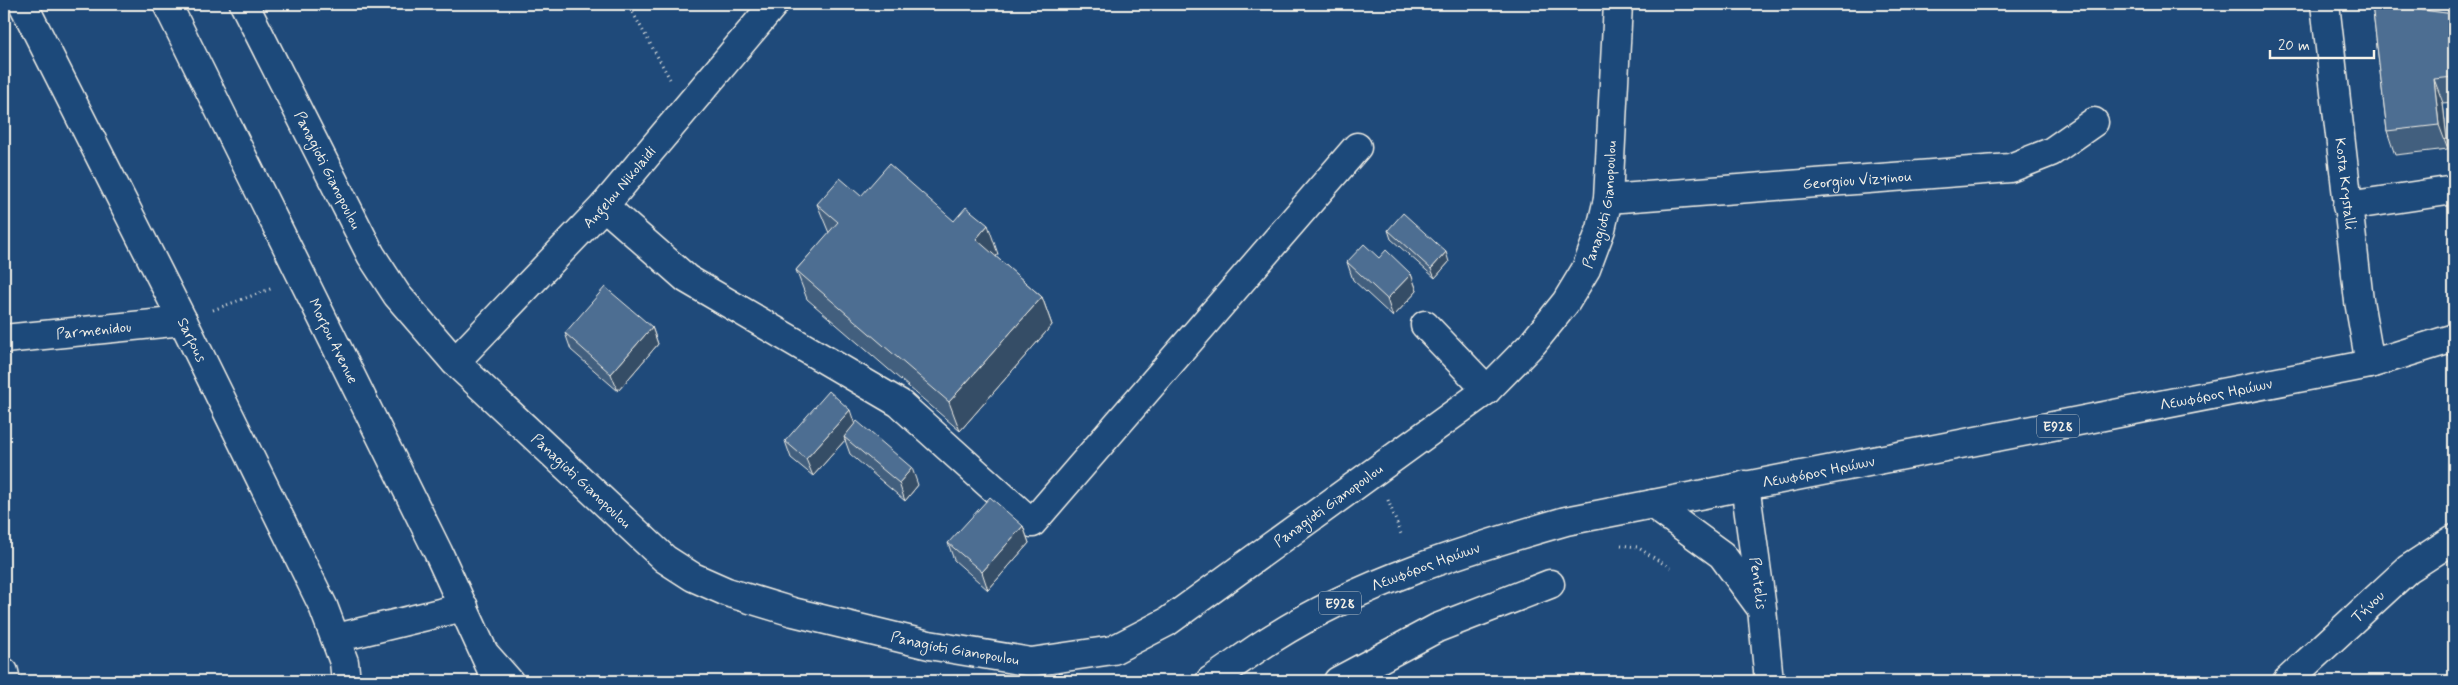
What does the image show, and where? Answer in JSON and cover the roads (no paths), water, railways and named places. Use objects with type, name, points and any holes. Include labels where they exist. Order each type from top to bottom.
[{"type":"street","name":"Sarfous","points":[[23,4],[324,606],[344,662],[346,681]]},
{"type":"street","name":"Morfou Avenue","points":[[167,4],[464,607],[496,681]]},
{"type":"street","name":"Panagioti Gianopoulou","points":[[244,4],[371,255],[397,296],[455,362],[665,559],[693,577],[727,592],[793,612],[929,645],[1031,662],[1113,650],[1167,622],[1487,390],[1533,343],[1566,302],[1586,269],[1601,229],[1608,199],[1618,4]]},
{"type":"street","name":"Angelou Nikolaidi","points":[[455,362],[604,206],[774,4]]},
{"type":"street","name":"Kosta Krystalli","points":[[2325,4],[2347,206],[2359,301],[2370,364]]},
{"type":"street","name":"Georgiou Vizyinou","points":[[1608,199],[2010,168],[2052,152],[2094,122]]},
{"type":"street","points":[[604,206],[687,279],[898,403],[1032,523],[1357,147]]},
{"type":"street","points":[[2347,206],[2454,190]]},
{"type":"street","name":"Parmenidou","points":[[4,339],[183,321]]},
{"type":"street","points":[[1424,325],[1487,390]]},
{"type":"street","name":"Λεωφόρος Ηρώων","points":[[1210,681],[1274,637],[1336,604],[1410,572],[1480,545],[1566,521],[2370,364],[2454,338]]},
{"type":"street","name":"Pentelis","points":[[1745,485],[1762,609],[1769,681]]},
{"type":"street","points":[[1652,504],[1722,555],[1762,609]]},
{"type":"street","name":"Τήνου","points":[[2287,681],[2408,569],[2454,539]]},
{"type":"street","points":[[1338,681],[1437,628],[1550,584]]},
{"type":"street","points":[[336,638],[464,607]]},
{"type":"street","points":[[485,654],[509,681]]},
{"type":"street","points":[[4,672],[6,681]]}]
